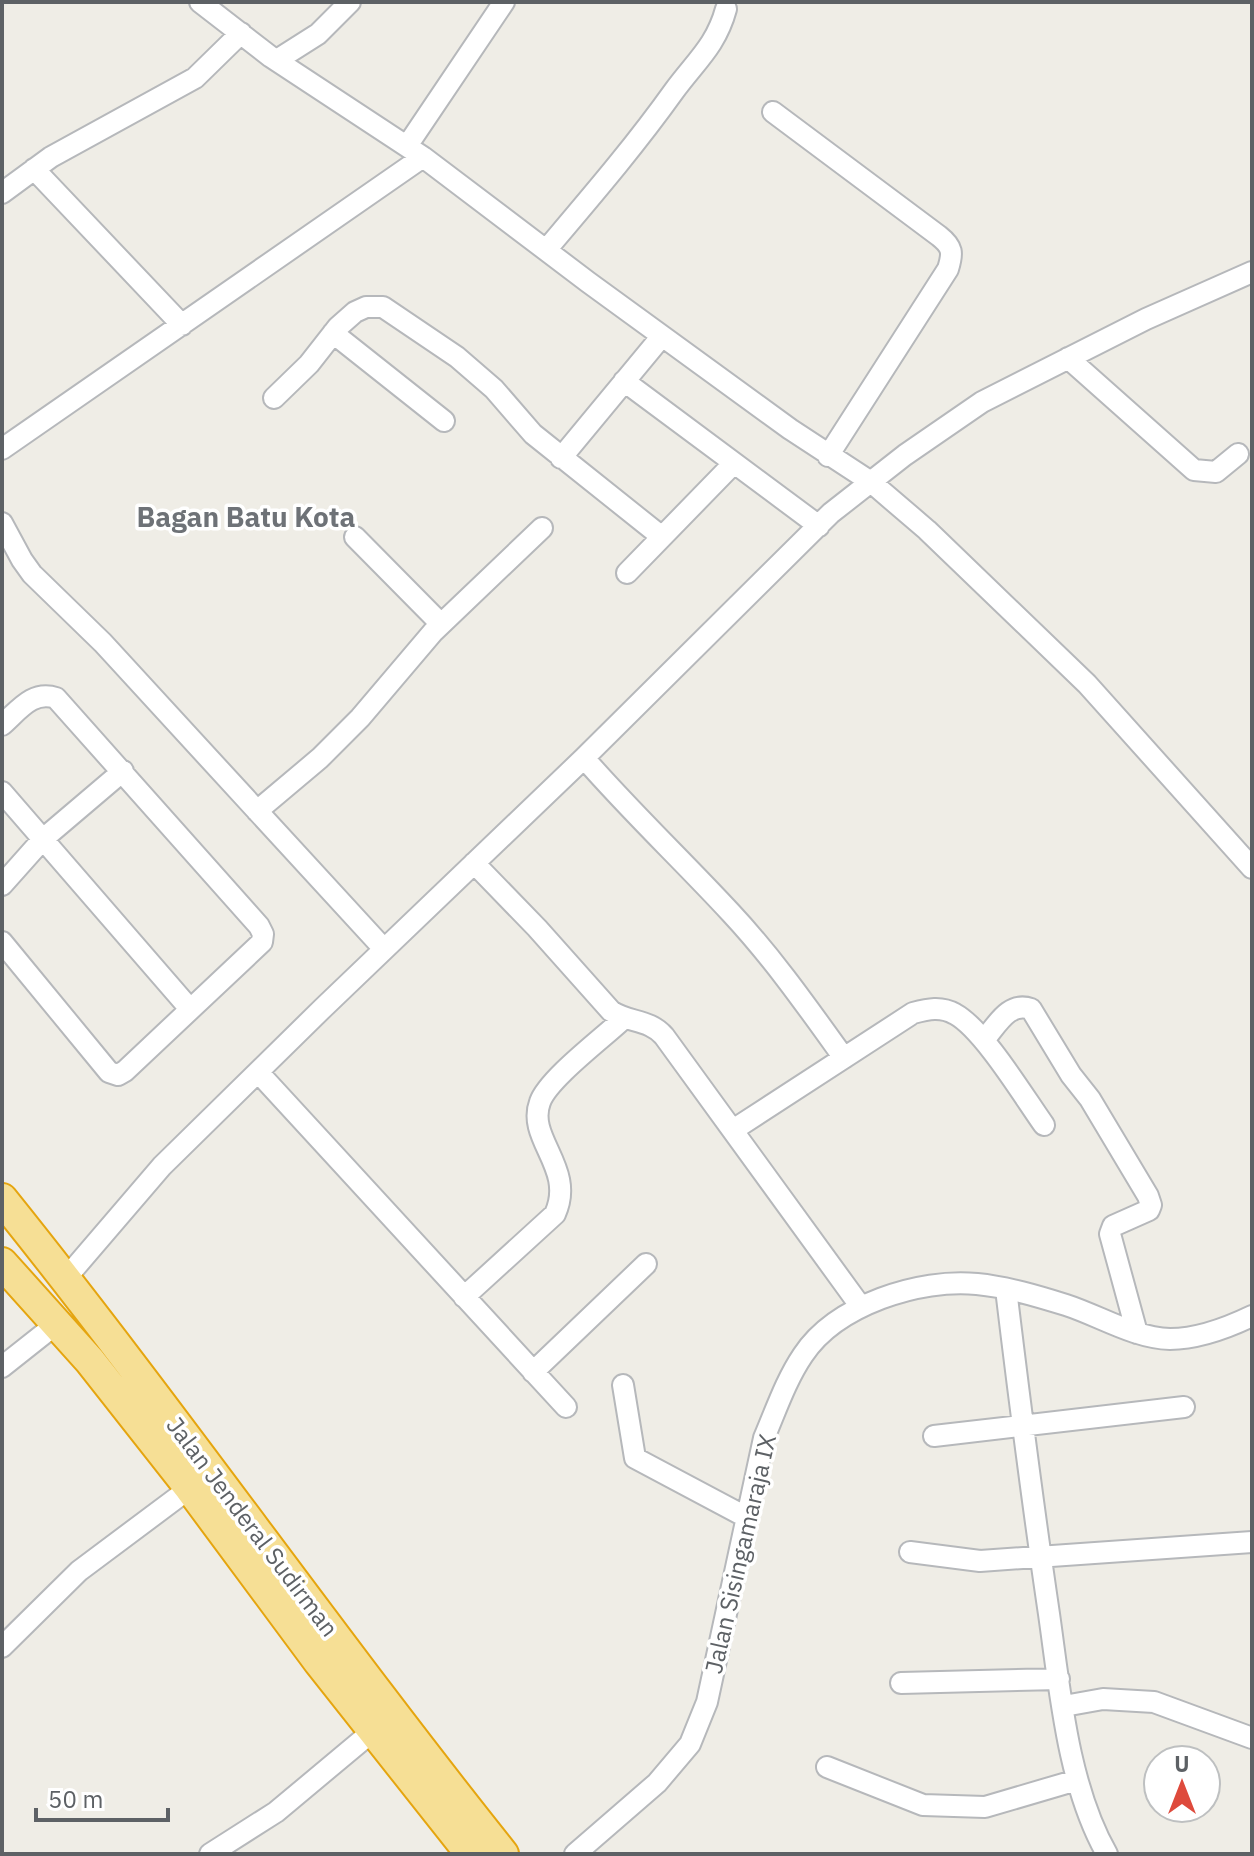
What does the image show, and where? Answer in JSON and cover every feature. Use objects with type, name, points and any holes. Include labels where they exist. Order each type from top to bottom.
[{"type":"highway","name":"Jalan Jenderal Sudirman","points":[[2,1199],[66,1278],[102,1352],[190,1488],[373,1731],[471,1854]]},
{"type":"highway","name":"Jalan Jenderal Sudirman","points":[[2,1263],[55,1325],[102,1352],[503,1854]]},
{"type":"street","points":[[200,2],[277,60],[415,152],[828,456],[871,482],[927,530],[1087,684],[1252,868]]},
{"type":"street","points":[[277,60],[318,34],[350,2]]},
{"type":"street","points":[[2,449],[182,325],[415,152],[504,2]]},
{"type":"street","points":[[546,250],[652,124],[675,89],[715,41],[726,9]]},
{"type":"street","points":[[2,193],[79,140],[195,78],[241,33]]},
{"type":"street","points":[[773,112],[939,236],[950,245],[953,254],[948,269],[828,456]]},
{"type":"street","points":[[34,169],[182,325]]},
{"type":"street","points":[[66,1278],[162,1166],[819,526],[905,455],[982,402],[1146,319],[1252,272]]},
{"type":"street","points":[[274,398],[355,312],[366,307],[383,307],[457,357],[494,389],[533,434],[662,537]]},
{"type":"street","points":[[333,333],[444,421]]},
{"type":"street","points":[[561,458],[662,336]]},
{"type":"street","points":[[1068,358],[1194,470],[1216,472],[1238,454]]},
{"type":"street","points":[[624,381],[819,526]]},
{"type":"street","points":[[627,573],[734,463]]},
{"type":"street","points":[[2,523],[32,574],[103,643],[384,949]]},
{"type":"street","points":[[257,811],[320,758],[360,718],[441,624],[542,528]]},
{"type":"street","points":[[355,537],[441,624]]},
{"type":"street","points":[[2,725],[35,697],[46,694],[56,698],[263,934],[262,942],[118,1075],[109,1072],[2,942]]},
{"type":"street","points":[[584,758],[732,914],[784,976],[844,1058]]},
{"type":"street","points":[[2,885],[43,839],[123,771]]},
{"type":"street","points":[[2,792],[190,1009]]},
{"type":"street","points":[[474,863],[611,1011],[623,1019],[656,1027],[861,1307]]},
{"type":"street","points":[[984,1040],[1013,1007],[1031,1009],[1148,1196],[1149,1210],[1113,1226],[1110,1234],[1137,1333]]},
{"type":"street","points":[[733,1130],[913,1013],[935,1008],[956,1014],[984,1040],[1044,1125]]},
{"type":"street","points":[[464,1297],[555,1214],[561,1201],[562,1184],[540,1131],[539,1103],[548,1088],[623,1019]]},
{"type":"street","points":[[258,1072],[566,1407]]},
{"type":"street","points":[[533,1372],[646,1264]]},
{"type":"street","name":"Jalan Sisingamaraja IX","points":[[575,1854],[657,1783],[690,1744],[707,1702],[764,1438],[781,1396],[804,1353],[828,1327],[861,1307],[903,1291],[944,1284],[977,1284],[1028,1293],[1137,1333],[1168,1339],[1216,1331],[1252,1316]]},
{"type":"street","points":[[1006,1289],[1041,1555],[1077,1780],[1107,1854]]},
{"type":"street","points":[[2,1367],[55,1325]]},
{"type":"street","points":[[623,1385],[635,1458],[746,1517]]},
{"type":"street","points":[[934,1436],[1184,1407]]},
{"type":"street","points":[[2,1647],[79,1571],[190,1488]]},
{"type":"street","points":[[910,1552],[980,1561],[1252,1542]]},
{"type":"street","points":[[901,1683],[1059,1679]]},
{"type":"street","points":[[1064,1706],[1103,1699],[1154,1702],[1252,1738]]},
{"type":"street","points":[[210,1854],[276,1812],[373,1731]]},
{"type":"street","points":[[827,1767],[923,1805],[985,1807],[1077,1780]]},
{"type":"district","name":"Bagan Batu Kota","points":[[246,517]]}]
